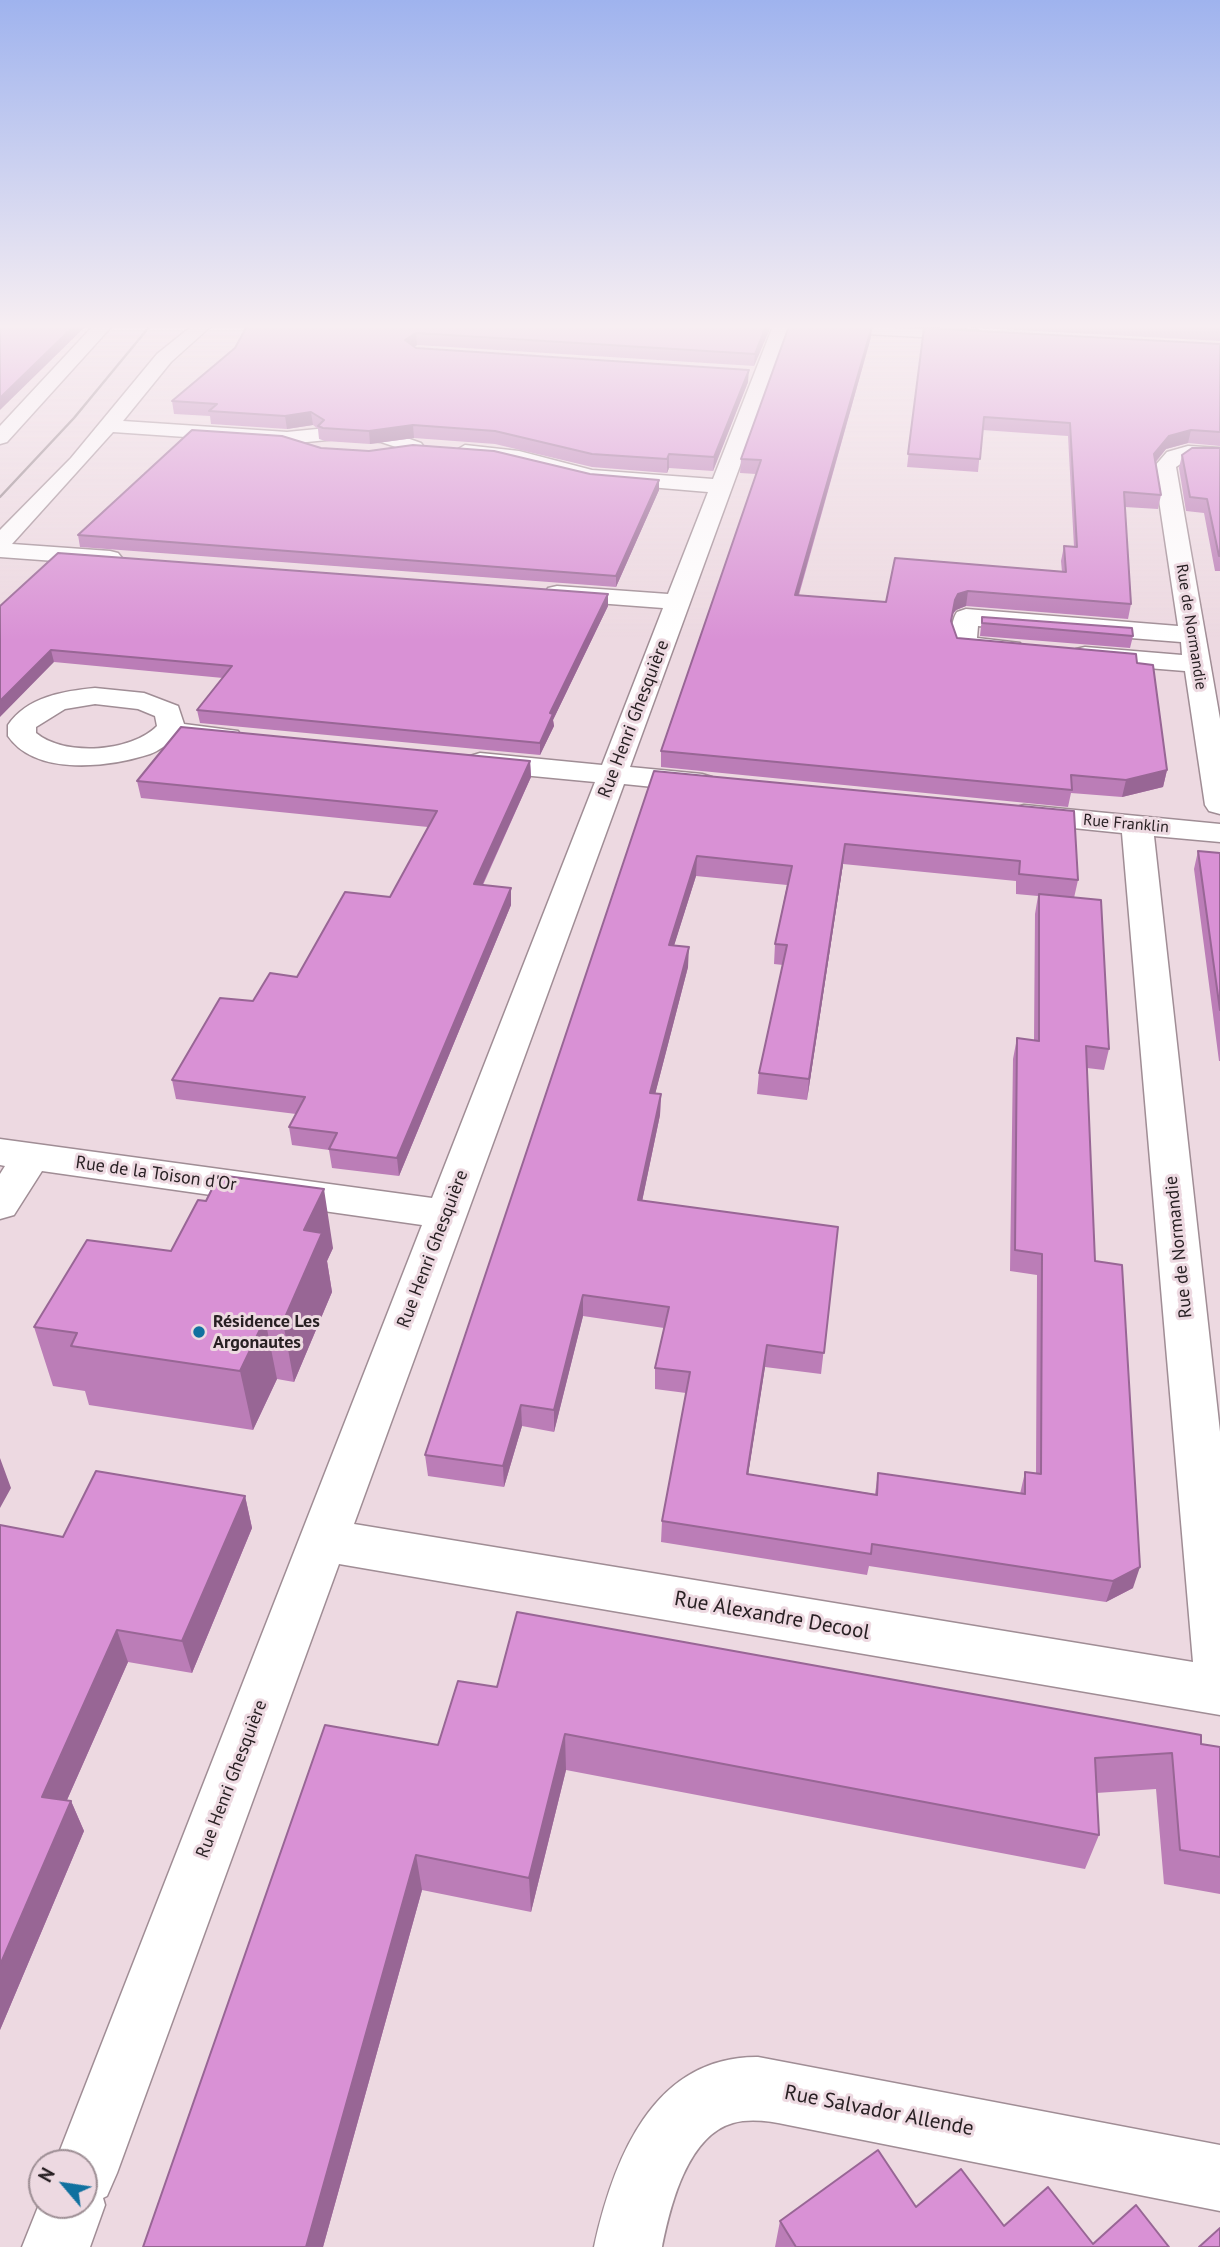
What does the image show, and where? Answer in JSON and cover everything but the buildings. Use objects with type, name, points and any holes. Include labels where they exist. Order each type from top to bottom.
[{"type":"street","points":[[0,543],[70,471],[104,431]]},
{"type":"street","points":[[180,431],[287,438],[309,448],[335,451],[370,453],[414,447],[509,455],[591,477],[722,486]]},
{"type":"street","name":"Rue Henri Ghesquière","points":[[93,2149],[722,486],[739,431]]},
{"type":"street","name":"Rue de Normandie","points":[[1220,454],[1177,455],[1168,460],[1165,467],[1220,805]]},
{"type":"street","points":[[0,550],[137,560]]},
{"type":"street","points":[[535,591],[678,602]]},
{"type":"street","points":[[1032,650],[964,645],[966,617],[1192,635]]},
{"type":"street","points":[[1060,653],[1197,664]]},
{"type":"street","points":[[169,731],[171,717],[162,707],[119,697],[71,699],[14,717],[26,742],[41,750],[65,754],[106,755],[131,751],[155,741],[169,731],[252,740]]},
{"type":"street","points":[[446,758],[728,785]]},
{"type":"street","name":"Rue Franklin","points":[[1001,812],[1220,833]]},
{"type":"street","name":"Rue de Normandie","points":[[1137,825],[1220,1669]]},
{"type":"street","name":"Rue de la Toison d'Or","points":[[0,1205],[16,1154],[447,1214]]},
{"type":"street","name":"Rue Alexandre Decool","points":[[323,1540],[1220,1691]]},
{"type":"street","name":"Rue Salvador Allende","points":[[628,2247],[644,2184],[660,2147],[707,2101],[733,2090],[763,2088],[827,2099],[1220,2178]]},
{"type":"street","points":[[56,2247],[67,2219]]},
{"type":"railway","points":[[0,497],[62,431]]},
{"type":"place","name":"Résidence Les Argonautes","points":[[199,1332]]}]
